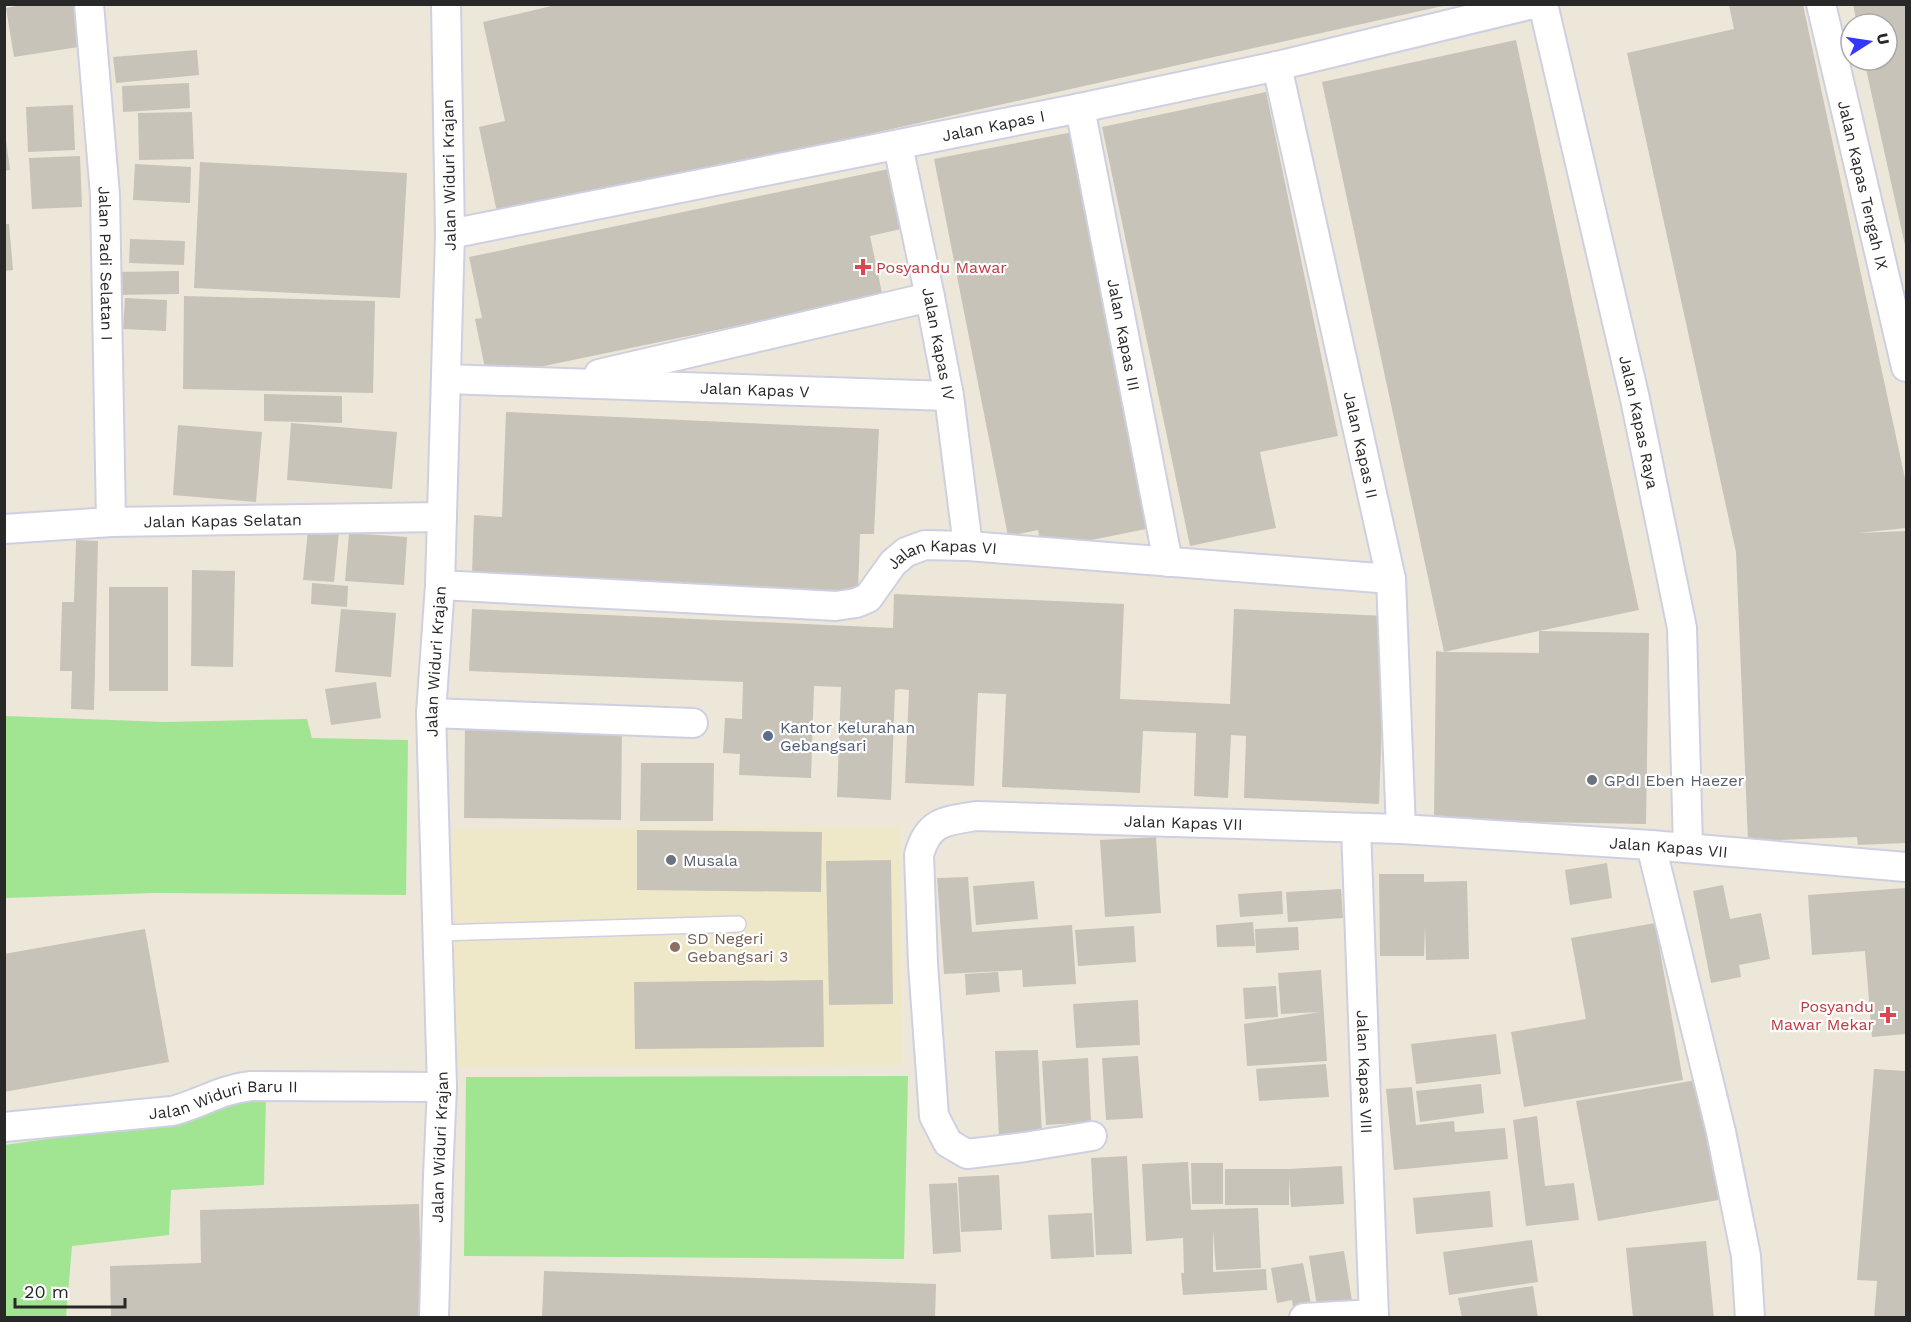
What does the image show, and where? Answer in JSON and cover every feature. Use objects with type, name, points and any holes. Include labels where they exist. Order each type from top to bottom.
[{"type":"street","name":"Jalan Padi Selatan I","points":[[89,4],[105,195],[111,522]]},
{"type":"street","name":"Jalan Widuri Krajan","points":[[434,1317],[442,1087],[431,713],[440,585],[450,234],[446,4]]},
{"type":"street","name":"Jalan Kapas I","points":[[450,234],[1080,108],[1277,66],[1533,4]]},
{"type":"street","name":"Jalan Kapas Raya","points":[[1543,4],[1635,399],[1682,628],[1688,847]]},
{"type":"street","name":"Jalan Kapas Tengah IX","points":[[1821,4],[1906,367]]},
{"type":"street","name":"Jalan Kapas II","points":[[1277,66],[1391,579],[1401,829]]},
{"type":"street","name":"Jalan Kapas III","points":[[1080,108],[1168,562]]},
{"type":"street","name":"Jalan Kapas IV","points":[[898,146],[949,396],[968,546]]},
{"type":"street","name":"Jalan Kapas V","points":[[560,383],[930,297]]},
{"type":"street","name":"Jalan Kapas V","points":[[446,379],[949,396]]},
{"type":"street","name":"Jalan Kapas Selatan","points":[[4,529],[111,522],[442,517]]},
{"type":"street","name":"Jalan Kapas VI","points":[[440,585],[836,606],[856,603],[868,598],[893,563],[906,552],[925,545],[968,546],[1391,579]]},
{"type":"street","points":[[431,713],[693,723]]},
{"type":"street","name":"Jalan Kapas VII","points":[[1092,1136],[967,1154],[948,1143],[934,1116],[923,964],[919,855],[923,840],[938,825],[948,820],[976,816],[1401,829],[1688,847],[1906,867]]},
{"type":"street","name":"Jalan Kapas VIII","points":[[1356,828],[1374,1316]]},
{"type":"street","points":[[1651,845],[1721,1132],[1746,1256],[1750,1317]]},
{"type":"street","name":"Jalan Widuri Baru II","points":[[4,1127],[172,1111],[187,1107],[219,1092],[251,1086],[442,1087]]},
{"type":"street","points":[[1304,1317],[1374,1316]]},
{"type":"lane","points":[[439,933],[738,924]]},
{"type":"shaded area","name":"SD Negeri Gebangsari 3","points":[[900,827],[902,1065],[449,1067],[447,829]]},
{"type":"green space","points":[[5,716],[165,722],[307,719],[312,738],[408,740],[406,895],[155,893],[5,898]]},
{"type":"green space","points":[[908,1076],[904,1259],[464,1256],[466,1077]]},
{"type":"green space","points":[[266,1096],[264,1185],[171,1190],[169,1235],[72,1246],[66,1317],[5,1317],[4,1145],[175,1121],[225,1100]]},
{"type":"building","points":[[27,4],[78,4],[85,46],[14,57],[6,8]]},
{"type":"building","points":[[560,4],[1447,5],[498,217],[479,127],[505,121],[483,22]]},
{"type":"building","points":[[1853,4],[1906,4],[1906,250],[1867,72],[1899,72],[1899,12],[1855,12]]},
{"type":"building","points":[[1729,5],[1803,5],[1906,483],[1906,528],[1858,533],[1906,531],[1906,843],[1858,845],[1857,837],[1748,841],[1736,552],[1627,53],[1734,29]]},
{"type":"building","points":[[1516,40],[1639,610],[1444,652],[1322,82]]},
{"type":"building","points":[[197,50],[199,75],[116,83],[113,57]]},
{"type":"building","points":[[189,83],[190,108],[123,112],[122,86]]},
{"type":"building","points":[[1266,92],[1338,436],[1260,452],[1276,528],[1190,546],[1102,127]]},
{"type":"building","points":[[73,105],[75,150],[28,152],[26,107]]},
{"type":"building","points":[[192,112],[194,159],[139,160],[138,113]]},
{"type":"building","points":[[1073,132],[1151,528],[1042,550],[1038,530],[1008,536],[934,159]]},
{"type":"building","points":[[4,140],[6,140],[10,170],[4,171]]},
{"type":"building","points":[[80,156],[82,207],[32,209],[29,158]]},
{"type":"building","points":[[200,162],[407,173],[400,298],[194,288]]},
{"type":"building","points":[[135,164],[191,167],[190,203],[133,200]]},
{"type":"building","points":[[898,167],[910,227],[870,236],[882,293],[855,299],[856,301],[487,378],[475,319],[482,318],[469,257]]},
{"type":"building","points":[[4,224],[9,224],[13,270],[4,271]]},
{"type":"building","points":[[130,239],[185,241],[184,265],[129,263]]},
{"type":"building","points":[[179,271],[179,294],[117,295],[116,272]]},
{"type":"building","points":[[184,296],[375,301],[373,393],[183,389]]},
{"type":"building","points":[[125,298],[167,300],[166,331],[123,329]]},
{"type":"building","points":[[264,394],[342,396],[342,423],[264,421]]},
{"type":"building","points":[[506,412],[879,429],[874,534],[860,534],[858,592],[472,574],[474,515],[502,517]]},
{"type":"building","points":[[291,423],[397,432],[392,489],[287,480]]},
{"type":"building","points":[[178,425],[262,432],[256,502],[173,495]]},
{"type":"building","points":[[308,530],[339,532],[334,582],[303,580]]},
{"type":"building","points":[[349,533],[407,537],[404,585],[345,581]]},
{"type":"building","points":[[76,540],[98,541],[94,710],[71,709],[72,671],[60,671],[62,602],[74,602]]},
{"type":"building","points":[[192,570],[235,571],[233,667],[191,666]]},
{"type":"building","points":[[312,583],[348,586],[347,607],[311,604]]},
{"type":"building","points":[[109,587],[168,587],[168,691],[109,691]]},
{"type":"building","points":[[894,594],[1124,604],[1120,699],[1230,704],[1234,609],[1386,616],[1379,804],[1244,798],[1246,736],[1231,735],[1228,798],[1194,796],[1196,733],[1143,731],[1140,793],[1002,787],[1006,694],[978,693],[974,786],[905,783],[909,690],[900,689],[895,690],[891,800],[837,797],[841,687],[814,686],[811,778],[739,775],[740,754],[723,753],[725,718],[742,719],[743,682],[469,671],[472,609],[893,628]]},
{"type":"building","points":[[341,609],[396,613],[391,677],[335,672]]},
{"type":"building","points":[[1539,631],[1649,633],[1646,824],[1434,820],[1436,651],[1539,653]]},
{"type":"building","points":[[376,682],[381,718],[331,725],[325,689]]},
{"type":"building","points":[[465,723],[622,725],[621,820],[464,818]]},
{"type":"building","points":[[641,763],[714,763],[713,821],[640,821]]},
{"type":"building","points":[[637,830],[822,832],[821,892],[637,890]]},
{"type":"building","points":[[1156,837],[1161,913],[1105,917],[1100,840]]},
{"type":"building","points":[[891,860],[893,1004],[829,1005],[826,861]]},
{"type":"building","points":[[1607,863],[1612,898],[1570,905],[1565,870]]},
{"type":"building","points":[[1379,874],[1424,874],[1424,882],[1467,881],[1469,959],[1426,960],[1425,926],[1424,956],[1380,956]]},
{"type":"building","points":[[968,877],[972,932],[1072,925],[1076,984],[1023,987],[1022,970],[944,974],[937,878]]},
{"type":"building","points":[[1034,881],[1038,919],[976,925],[973,886]]},
{"type":"building","points":[[1723,885],[1730,919],[1761,913],[1770,959],[1739,965],[1741,977],[1711,983],[1693,891]]},
{"type":"building","points":[[1906,888],[1906,1034],[1872,1037],[1865,951],[1812,955],[1808,895]]},
{"type":"building","points":[[1341,889],[1343,918],[1288,922],[1286,892]]},
{"type":"building","points":[[1282,891],[1283,914],[1240,917],[1238,894]]},
{"type":"building","points":[[1253,922],[1255,946],[1217,947],[1216,925]]},
{"type":"building","points":[[1655,923],[1683,1080],[1524,1107],[1511,1032],[1586,1019],[1571,938]]},
{"type":"building","points":[[1134,926],[1136,962],[1078,966],[1075,930]]},
{"type":"building","points":[[1298,927],[1299,950],[1256,953],[1255,929]]},
{"type":"building","points":[[145,929],[169,1062],[4,1092],[4,954]]},
{"type":"building","points":[[1321,970],[1327,1061],[1247,1066],[1244,1024],[1320,1012],[1281,1014],[1278,973]]},
{"type":"building","points":[[998,972],[1000,992],[966,995],[965,974]]},
{"type":"building","points":[[823,980],[824,1047],[635,1049],[634,982]]},
{"type":"building","points":[[1276,986],[1278,1017],[1245,1019],[1243,988]]},
{"type":"building","points":[[1138,1000],[1140,1045],[1076,1048],[1073,1004]]},
{"type":"building","points":[[1496,1034],[1501,1074],[1416,1084],[1411,1044]]},
{"type":"building","points":[[1038,1050],[1042,1137],[999,1138],[995,1051]]},
{"type":"building","points":[[1138,1056],[1143,1118],[1106,1120],[1102,1058]]},
{"type":"building","points":[[1088,1058],[1091,1122],[1046,1125],[1042,1061]]},
{"type":"building","points":[[1326,1064],[1329,1097],[1259,1101],[1256,1069]]},
{"type":"building","points":[[1874,1069],[1906,1071],[1906,1318],[1874,1318],[1877,1281],[1857,1280]]},
{"type":"building","points":[[1702,1079],[1724,1199],[1598,1221],[1576,1101]]},
{"type":"building","points":[[1481,1084],[1484,1113],[1420,1122],[1416,1091]]},
{"type":"building","points":[[1412,1087],[1416,1125],[1454,1121],[1455,1132],[1505,1128],[1508,1159],[1394,1170],[1386,1089]]},
{"type":"building","points":[[1537,1116],[1545,1186],[1574,1183],[1579,1220],[1526,1226],[1513,1120]]},
{"type":"building","points":[[1127,1156],[1132,1254],[1096,1255],[1091,1158]]},
{"type":"building","points":[[1188,1162],[1191,1210],[1258,1208],[1261,1268],[1216,1270],[1213,1229],[1213,1272],[1266,1269],[1267,1290],[1183,1295],[1181,1273],[1184,1273],[1183,1238],[1146,1241],[1142,1164]]},
{"type":"building","points":[[1191,1163],[1223,1163],[1223,1204],[1192,1204]]},
{"type":"building","points":[[1342,1166],[1344,1204],[1291,1207],[1289,1177],[1289,1205],[1225,1205],[1225,1169]]},
{"type":"building","points":[[999,1175],[1002,1230],[961,1232],[958,1177]]},
{"type":"building","points":[[957,1183],[961,1252],[933,1254],[929,1184]]},
{"type":"building","points":[[1490,1191],[1493,1227],[1416,1234],[1413,1198]]},
{"type":"building","points":[[419,1204],[422,1318],[111,1318],[110,1266],[201,1263],[200,1210]]},
{"type":"building","points":[[1092,1213],[1094,1257],[1051,1259],[1048,1215]]},
{"type":"building","points":[[1532,1240],[1538,1282],[1449,1295],[1443,1252]]},
{"type":"building","points":[[1706,1241],[1714,1318],[1633,1318],[1626,1248]]},
{"type":"building","points":[[1344,1251],[1352,1301],[1317,1306],[1309,1256]]},
{"type":"building","points":[[1303,1263],[1311,1304],[1293,1307],[1292,1300],[1277,1303],[1271,1268]]},
{"type":"building","points":[[544,1271],[936,1284],[935,1318],[542,1318]]},
{"type":"building","points":[[1533,1286],[1538,1318],[1462,1318],[1458,1298]]},
{"type":"place","name":"Posyandu Mawar","points":[[863,267]]},
{"type":"place","name":"Kantor Kelurahan Gebangsari","points":[[768,736]]},
{"type":"place","name":"GPdI Eben Haezer","points":[[1592,780]]},
{"type":"place","name":"Musala","points":[[671,860]]},
{"type":"place","name":"SD Negeri Gebangsari 3","points":[[675,947]]},
{"type":"place","name":"Posyandu Mawar Mekar","points":[[1888,1015]]}]
